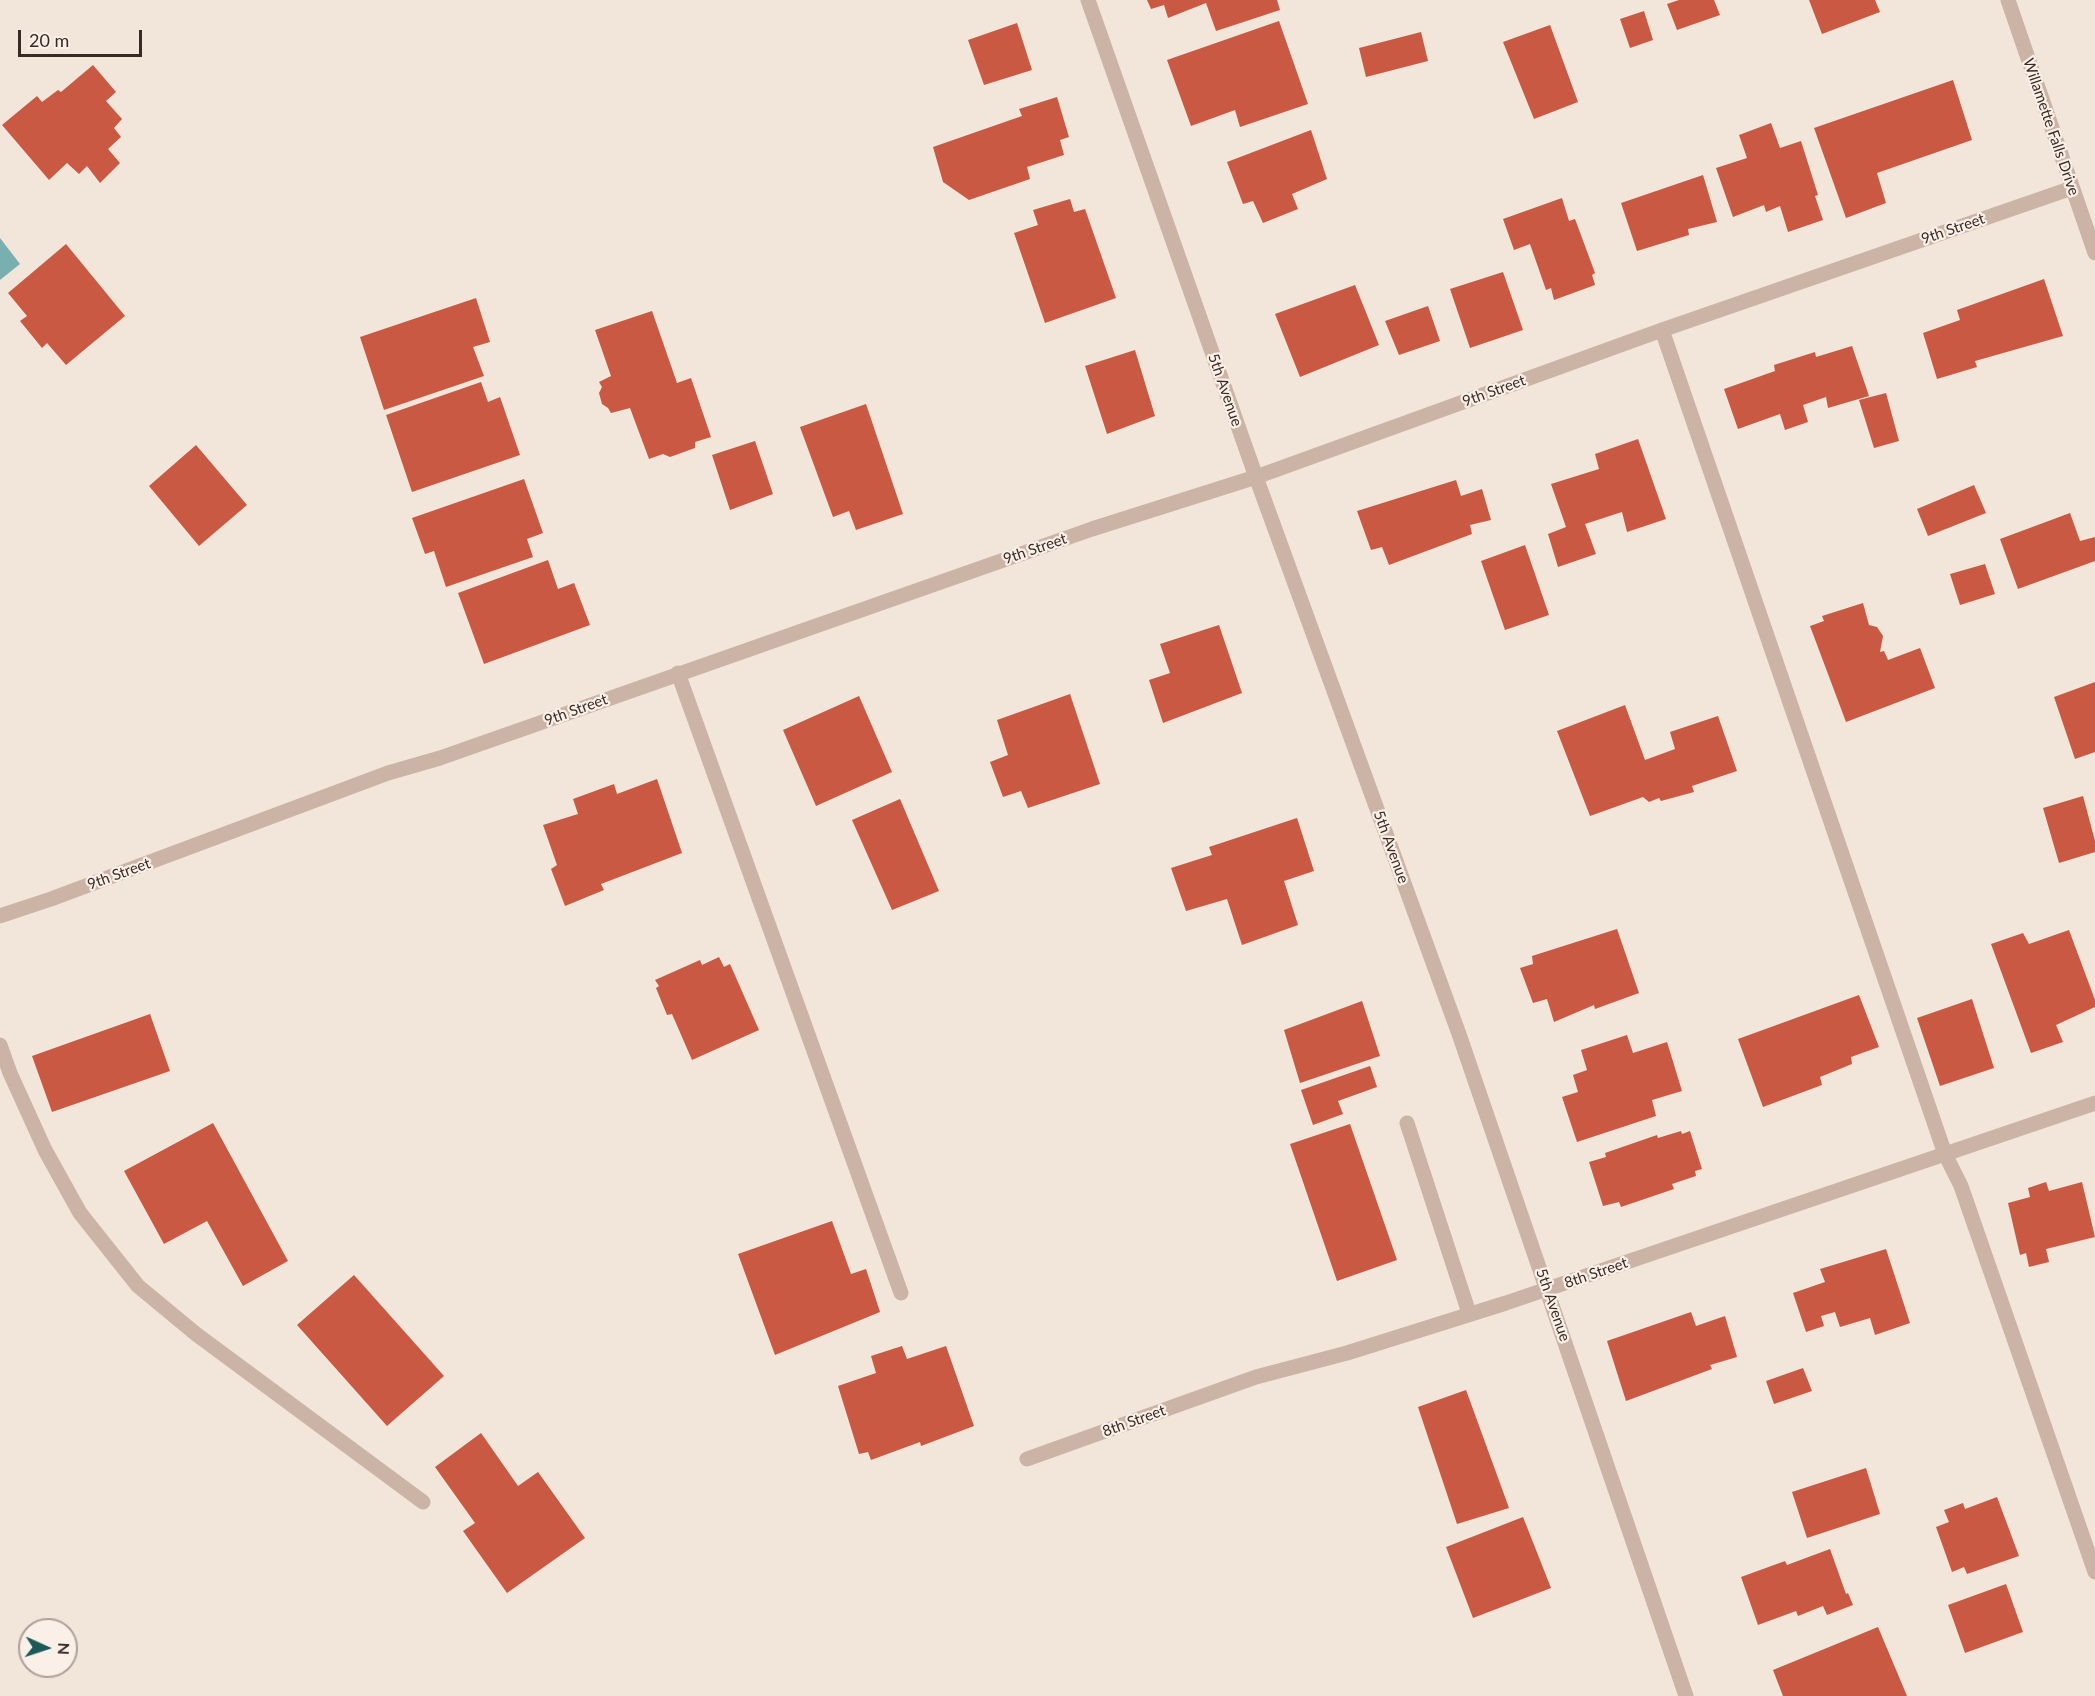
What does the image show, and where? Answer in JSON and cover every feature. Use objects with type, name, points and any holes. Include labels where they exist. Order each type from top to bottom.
[{"type":"street","name":"5th Avenue","points":[[1088,0],[1256,477],[1459,1034],[1686,1696]]},
{"type":"street","name":"Willamette Falls Drive","points":[[2008,0],[2095,253]]},
{"type":"street","name":"9th Street","points":[[0,916],[388,773],[440,758],[1092,530],[1256,477],[1662,330],[2072,188]]},
{"type":"street","points":[[1662,330],[1945,1154],[1961,1186],[2095,1572]]},
{"type":"street","points":[[678,673],[901,1293]]},
{"type":"street","points":[[0,1045],[10,1073],[45,1150],[80,1213],[138,1286],[196,1334],[423,1502]]},
{"type":"street","name":"8th Street","points":[[1027,1459],[1256,1377],[1347,1353],[1547,1289],[2095,1103]]},
{"type":"street","points":[[1407,1123],[1469,1313]]},
{"type":"water","points":[[0,238],[20,264],[0,280]]},
{"type":"building","points":[[1147,0],[1277,0],[1280,10],[1216,31],[1206,3],[1168,18],[1164,5],[1151,9]]},
{"type":"building","points":[[1679,0],[1714,0],[1720,15],[1677,30],[1667,4]]},
{"type":"building","points":[[1809,0],[1875,0],[1880,12],[1822,34]]},
{"type":"building","points":[[1644,11],[1653,40],[1630,48],[1620,19]]},
{"type":"building","points":[[1279,21],[1308,104],[1240,127],[1235,110],[1191,126],[1167,60]]},
{"type":"building","points":[[1017,23],[1032,70],[984,85],[968,40]]},
{"type":"building","points":[[1550,25],[1578,102],[1534,119],[1503,42]]},
{"type":"building","points":[[1421,32],[1428,61],[1366,77],[1359,48]]},
{"type":"building","points":[[93,65],[116,92],[106,101],[122,119],[114,128],[121,137],[108,149],[120,163],[100,183],[87,166],[79,174],[67,163],[49,180],[2,125],[37,96],[42,102],[58,90],[61,92]]},
{"type":"building","points":[[1953,80],[1972,140],[1877,173],[1886,203],[1846,218],[1814,128]]},
{"type":"building","points":[[1057,97],[1069,137],[1060,140],[1064,155],[1027,167],[1030,179],[969,200],[943,182],[933,147],[1022,116],[1019,109]]},
{"type":"building","points":[[1771,123],[1780,148],[1801,141],[1818,195],[1815,196],[1823,220],[1788,232],[1780,206],[1766,212],[1764,205],[1733,217],[1716,168],[1747,158],[1739,135]]},
{"type":"building","points":[[1311,130],[1327,179],[1292,194],[1298,209],[1263,223],[1253,201],[1243,204],[1227,162]]},
{"type":"building","points":[[1703,175],[1717,222],[1688,229],[1689,235],[1637,251],[1621,203]]},
{"type":"building","points":[[1562,198],[1569,221],[1575,219],[1595,273],[1592,275],[1595,285],[1554,300],[1551,288],[1546,290],[1530,244],[1514,250],[1503,219]]},
{"type":"building","points":[[1070,199],[1074,212],[1085,209],[1116,298],[1045,323],[1014,233],[1038,225],[1033,210]]},
{"type":"building","points":[[66,244],[125,316],[66,365],[47,343],[42,348],[20,321],[27,316],[8,293]]},
{"type":"building","points":[[1503,272],[1523,330],[1470,348],[1450,289]]},
{"type":"building","points":[[2044,279],[2063,336],[1975,361],[1977,367],[1937,379],[1923,333],[1960,320],[1957,310]]},
{"type":"building","points":[[1355,285],[1379,345],[1300,377],[1275,314]]},
{"type":"building","points":[[476,298],[490,342],[473,347],[484,376],[384,410],[360,337]]},
{"type":"building","points":[[1428,306],[1440,341],[1399,355],[1385,321]]},
{"type":"building","points":[[652,311],[677,383],[691,378],[711,437],[695,442],[695,448],[670,457],[663,454],[649,459],[630,408],[611,413],[602,404],[599,393],[602,387],[599,382],[611,376],[595,330]]},
{"type":"building","points":[[1852,346],[1869,396],[1828,408],[1826,397],[1803,405],[1808,422],[1785,430],[1780,414],[1738,429],[1724,389],[1775,371],[1774,365],[1815,352],[1816,357]]},
{"type":"building","points":[[1135,350],[1155,416],[1107,434],[1085,366]]},
{"type":"building","points":[[481,382],[488,402],[500,397],[520,455],[412,492],[386,415]]},
{"type":"building","points":[[1886,393],[1899,441],[1874,448],[1859,400]]},
{"type":"building","points":[[866,404],[903,514],[856,530],[849,511],[833,517],[800,427]]},
{"type":"building","points":[[1638,439],[1666,519],[1627,532],[1622,512],[1585,524],[1596,554],[1558,567],[1548,534],[1566,527],[1551,484],[1599,469],[1595,454]]},
{"type":"building","points":[[755,441],[773,494],[730,510],[712,455]]},
{"type":"building","points":[[196,445],[247,505],[199,546],[149,486]]},
{"type":"building","points":[[524,479],[543,533],[527,539],[533,557],[446,587],[434,551],[425,554],[412,518]]},
{"type":"building","points":[[1456,480],[1461,496],[1482,489],[1491,520],[1470,525],[1472,534],[1389,565],[1382,547],[1371,550],[1357,511]]},
{"type":"building","points":[[1974,485],[1986,513],[1928,536],[1917,509]]},
{"type":"building","points":[[2070,513],[2080,541],[2095,537],[2095,561],[2018,589],[2000,539]]},
{"type":"building","points":[[1525,545],[1549,615],[1505,630],[1481,561]]},
{"type":"building","points":[[548,560],[558,589],[574,583],[590,625],[484,664],[458,593]]},
{"type":"building","points":[[1985,564],[1995,594],[1960,605],[1950,574]]},
{"type":"building","points":[[1863,603],[1869,625],[1877,627],[1883,636],[1880,652],[1884,651],[1888,660],[1920,648],[1935,688],[1846,722],[1810,626],[1824,621],[1822,616]]},
{"type":"building","points":[[1219,625],[1242,693],[1163,723],[1149,680],[1170,673],[1160,644]]},
{"type":"building","points":[[2095,682],[2095,752],[2075,759],[2054,697]]},
{"type":"building","points":[[1070,694],[1100,784],[1028,808],[1021,791],[1003,797],[990,762],[1008,755],[997,720]]},
{"type":"building","points":[[859,696],[892,772],[816,806],[783,730]]},
{"type":"building","points":[[1625,705],[1645,760],[1675,749],[1670,732],[1718,716],[1737,771],[1692,786],[1694,792],[1661,801],[1659,798],[1649,802],[1643,797],[1590,816],[1557,731]]},
{"type":"building","points":[[657,779],[682,853],[601,884],[604,890],[565,906],[551,869],[557,865],[543,825],[578,814],[573,799],[614,784],[617,794]]},
{"type":"building","points":[[2083,796],[2095,841],[2095,852],[2059,863],[2043,808]]},
{"type":"building","points":[[900,799],[939,891],[892,910],[852,820]]},
{"type":"building","points":[[1297,818],[1314,871],[1284,881],[1298,925],[1242,945],[1227,899],[1186,911],[1171,868],[1212,855],[1209,847]]},
{"type":"building","points":[[1617,929],[1639,993],[1595,1009],[1594,1005],[1554,1022],[1547,999],[1533,1003],[1520,968],[1533,964],[1532,956]]},
{"type":"building","points":[[2069,930],[2095,1000],[2095,1007],[2056,1025],[2063,1042],[2031,1053],[1991,944],[2023,933],[2029,944]]},
{"type":"building","points":[[719,957],[724,967],[730,964],[759,1030],[692,1060],[672,1014],[667,1015],[656,988],[659,986],[655,980],[700,960],[702,965]]},
{"type":"building","points":[[1859,995],[1879,1047],[1851,1057],[1852,1064],[1820,1077],[1822,1085],[1763,1107],[1738,1039]]},
{"type":"building","points":[[1972,999],[1994,1068],[1940,1086],[1917,1018]]},
{"type":"building","points":[[1362,1001],[1380,1056],[1300,1083],[1284,1030]]},
{"type":"building","points":[[150,1014],[170,1071],[52,1112],[32,1056]]},
{"type":"building","points":[[1627,1035],[1633,1053],[1667,1042],[1682,1091],[1652,1100],[1656,1116],[1577,1142],[1562,1097],[1578,1092],[1573,1075],[1587,1070],[1581,1050]]},
{"type":"building","points":[[1370,1066],[1377,1087],[1338,1101],[1343,1114],[1313,1125],[1301,1090]]},
{"type":"building","points":[[213,1123],[288,1261],[243,1286],[207,1221],[164,1244],[124,1171]]},
{"type":"building","points":[[1350,1124],[1397,1260],[1337,1281],[1290,1144]]},
{"type":"building","points":[[1681,1131],[1682,1134],[1690,1131],[1702,1169],[1695,1171],[1696,1176],[1672,1184],[1674,1189],[1621,1207],[1619,1202],[1603,1206],[1589,1162],[1606,1157],[1605,1153],[1657,1135],[1658,1138]]},
{"type":"building","points":[[2046,1182],[2049,1191],[2082,1182],[2095,1237],[2046,1249],[2049,1262],[2029,1267],[2026,1253],[2020,1255],[2008,1203],[2030,1197],[2028,1188]]},
{"type":"building","points":[[832,1221],[851,1274],[866,1269],[880,1312],[775,1355],[738,1254]]},
{"type":"building","points":[[1886,1249],[1910,1323],[1875,1335],[1870,1318],[1840,1327],[1835,1312],[1821,1316],[1824,1326],[1806,1332],[1793,1293],[1825,1282],[1820,1269]]},
{"type":"building","points":[[354,1275],[444,1376],[387,1426],[297,1325]]},
{"type":"building","points":[[1691,1312],[1696,1326],[1725,1316],[1737,1357],[1710,1365],[1712,1369],[1626,1401],[1607,1341]]},
{"type":"building","points":[[902,1346],[907,1359],[946,1346],[974,1426],[921,1446],[920,1442],[871,1460],[868,1452],[859,1454],[838,1386],[876,1373],[871,1356]]},
{"type":"building","points":[[1803,1368],[1812,1391],[1774,1404],[1766,1381]]},
{"type":"building","points":[[1466,1390],[1509,1508],[1457,1524],[1418,1407]]},
{"type":"building","points":[[481,1433],[518,1486],[538,1472],[585,1538],[507,1593],[463,1531],[475,1523],[435,1467]]},
{"type":"building","points":[[1866,1468],[1880,1514],[1807,1538],[1792,1492]]},
{"type":"building","points":[[1997,1497],[2019,1556],[1967,1574],[1964,1567],[1952,1572],[1936,1527],[1949,1522],[1944,1510],[1963,1503],[1965,1509]]},
{"type":"building","points":[[1523,1517],[1551,1588],[1473,1618],[1446,1547]]},
{"type":"building","points":[[1830,1549],[1846,1594],[1848,1593],[1853,1605],[1827,1615],[1823,1606],[1798,1616],[1796,1611],[1758,1625],[1741,1577],[1785,1561],[1787,1565]]},
{"type":"building","points":[[2006,1584],[2023,1632],[1965,1653],[1948,1605]]},
{"type":"building","points":[[1878,1627],[1907,1696],[1783,1696],[1773,1670]]}]
